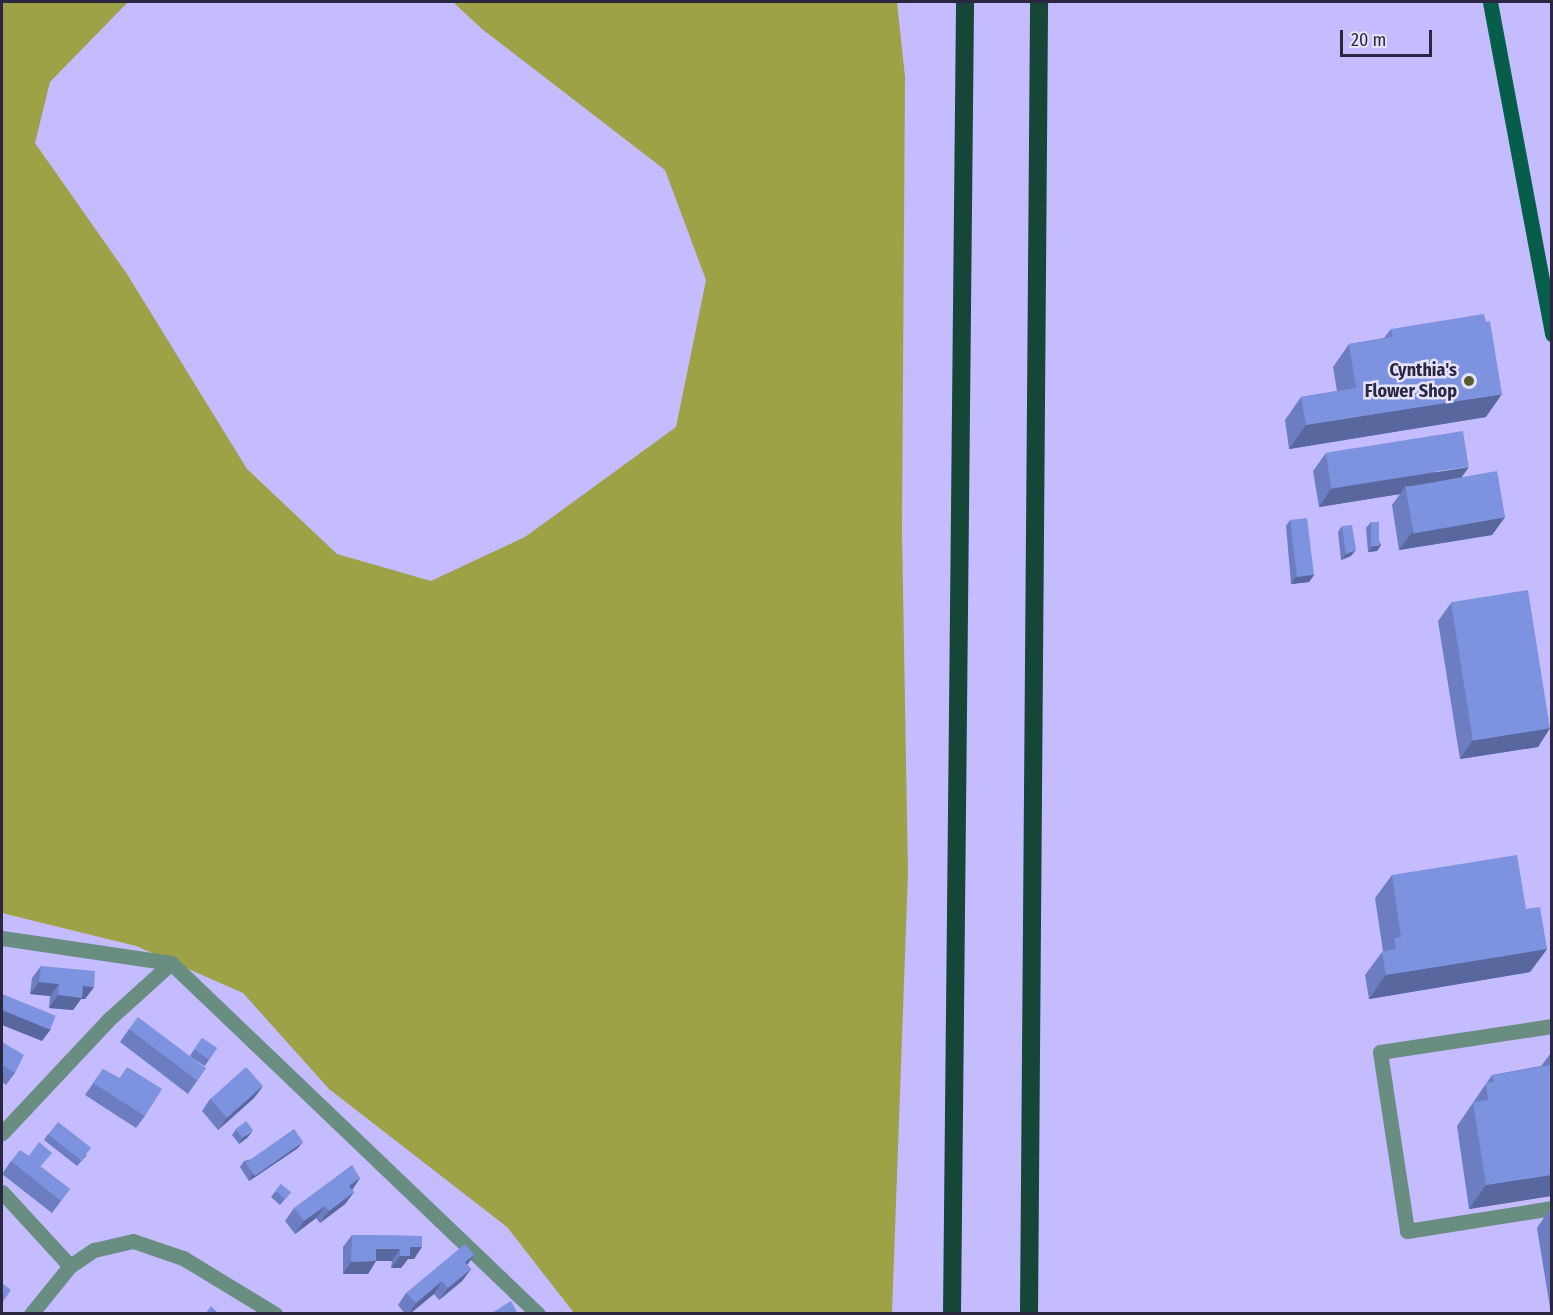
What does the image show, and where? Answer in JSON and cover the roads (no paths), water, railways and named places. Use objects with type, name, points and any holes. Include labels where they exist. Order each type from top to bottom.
[{"type":"highway","points":[[952,1314],[965,2]]},
{"type":"highway","points":[[1029,1314],[1039,2]]},
{"type":"main road","points":[[1490,2],[1551,334]]},
{"type":"lane","points":[[2,938],[171,963],[538,1314]]},
{"type":"lane","points":[[2,1134],[108,1020],[171,963]]},
{"type":"lane","points":[[1551,1026],[1380,1052],[1407,1231],[1551,1208]]},
{"type":"lane","points":[[2,1192],[70,1266]]},
{"type":"lane","points":[[31,1314],[70,1266],[94,1250],[133,1241],[183,1258],[275,1314]]},
{"type":"place","name":"Cynthia's Flower Shop","points":[[1469,381]]}]
